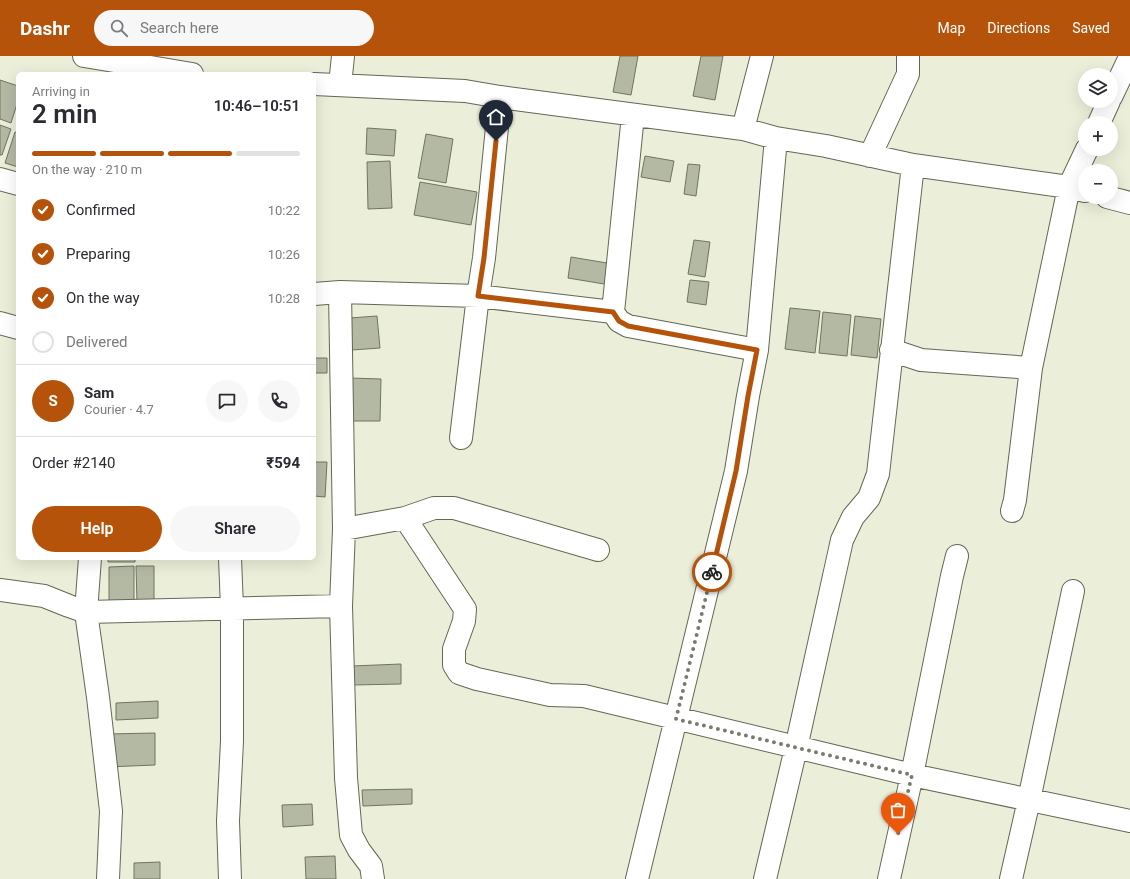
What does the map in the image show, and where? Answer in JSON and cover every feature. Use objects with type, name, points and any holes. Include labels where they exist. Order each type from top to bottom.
[{"type":"street","points":[[84,56],[180,72]]},
{"type":"street","points":[[340,85],[343,56]]},
{"type":"street","points":[[743,129],[762,56]]},
{"type":"street","points":[[870,156],[908,74],[908,56]]},
{"type":"street","points":[[1118,82],[1130,57]]},
{"type":"street","points":[[316,84],[465,91],[500,97],[743,129],[776,138],[826,146],[913,165],[1077,189]]},
{"type":"street","points":[[461,438],[484,258],[500,97]]},
{"type":"street","points":[[633,115],[613,312],[619,321],[628,326],[757,350]]},
{"type":"street","points":[[637,879],[736,471],[757,350],[776,138]]},
{"type":"street","points":[[1012,511],[1015,500],[1030,368],[1085,156]]},
{"type":"street","points":[[765,879],[796,748],[842,540],[853,517],[869,498],[878,474],[913,165]]},
{"type":"street","points":[[0,179],[16,183]]},
{"type":"street","points":[[1118,200],[1130,203]]},
{"type":"street","points":[[316,294],[340,292],[478,296],[613,312]]},
{"type":"street","points":[[340,292],[344,529],[341,606],[346,778],[352,835],[359,850],[371,866],[373,879]]},
{"type":"street","points":[[0,324],[16,328]]},
{"type":"street","points":[[891,350],[921,360],[1030,368]]},
{"type":"street","points":[[344,529],[405,518],[434,508],[454,508],[598,550]]},
{"type":"street","points":[[405,518],[465,608],[464,622],[454,650],[454,665],[460,673],[477,679],[550,695],[584,696],[912,775],[1130,821]]},
{"type":"street","points":[[888,879],[912,775],[952,576],[958,556]]},
{"type":"street","points":[[90,560],[86,612],[98,697],[111,811],[108,879]]},
{"type":"street","points":[[230,560],[232,608],[232,741],[228,821],[230,879]]},
{"type":"street","points":[[0,590],[44,596],[86,612],[341,606]]},
{"type":"street","points":[[1011,879],[1073,591]]},
{"type":"building","points":[[620,56],[638,56],[631,95],[613,92]]},
{"type":"building","points":[[701,56],[723,56],[715,100],[693,96]]},
{"type":"building","points":[[0,80],[16,85],[16,107],[11,123],[0,119]]},
{"type":"building","points":[[0,125],[11,129],[2,155],[0,155]]},
{"type":"building","points":[[367,128],[396,130],[394,156],[366,154]]},
{"type":"building","points":[[15,132],[16,132],[16,166],[5,163]]},
{"type":"building","points":[[426,134],[453,139],[446,183],[418,178]]},
{"type":"building","points":[[645,156],[674,161],[670,182],[641,177]]},
{"type":"building","points":[[390,161],[392,208],[368,209],[367,162]]},
{"type":"building","points":[[688,164],[700,165],[696,196],[684,194]]},
{"type":"building","points":[[420,182],[477,192],[471,225],[414,215]]},
{"type":"building","points":[[694,240],[710,242],[705,277],[688,274]]},
{"type":"building","points":[[571,257],[613,264],[610,285],[568,278]]},
{"type":"building","points":[[690,280],[709,282],[706,305],[687,302]]},
{"type":"building","points":[[790,308],[820,311],[815,353],[785,349]]},
{"type":"building","points":[[823,312],[851,315],[847,356],[819,353]]},
{"type":"building","points":[[377,316],[380,348],[352,350],[350,318]]},
{"type":"building","points":[[855,316],[881,319],[877,358],[851,355]]},
{"type":"building","points":[[316,358],[327,358],[327,373],[316,373]]},
{"type":"building","points":[[350,378],[381,379],[380,421],[349,421]]},
{"type":"building","points":[[316,462],[327,462],[325,497],[316,496]]},
{"type":"building","points":[[108,560],[135,560],[135,562],[108,562]]},
{"type":"building","points":[[134,566],[134,600],[109,601],[109,567]]},
{"type":"building","points":[[136,566],[154,566],[154,603],[137,603]]},
{"type":"building","points":[[401,664],[401,684],[353,685],[352,666]]},
{"type":"building","points":[[158,701],[158,718],[116,720],[116,703]]},
{"type":"building","points":[[155,733],[155,765],[107,767],[107,734]]},
{"type":"building","points":[[412,789],[412,804],[363,806],[362,790]]},
{"type":"building","points":[[312,804],[313,825],[283,827],[282,805]]},
{"type":"building","points":[[335,856],[336,879],[306,879],[305,857]]},
{"type":"building","points":[[160,862],[160,879],[134,879],[134,863]]},
{"type":"way so far","points":[[712,572],[676,719],[912,775],[898,834]]},
{"type":"route","points":[[496,141],[484,258],[478,296],[613,312],[619,321],[628,326],[757,350],[736,471],[712,572]]}]
